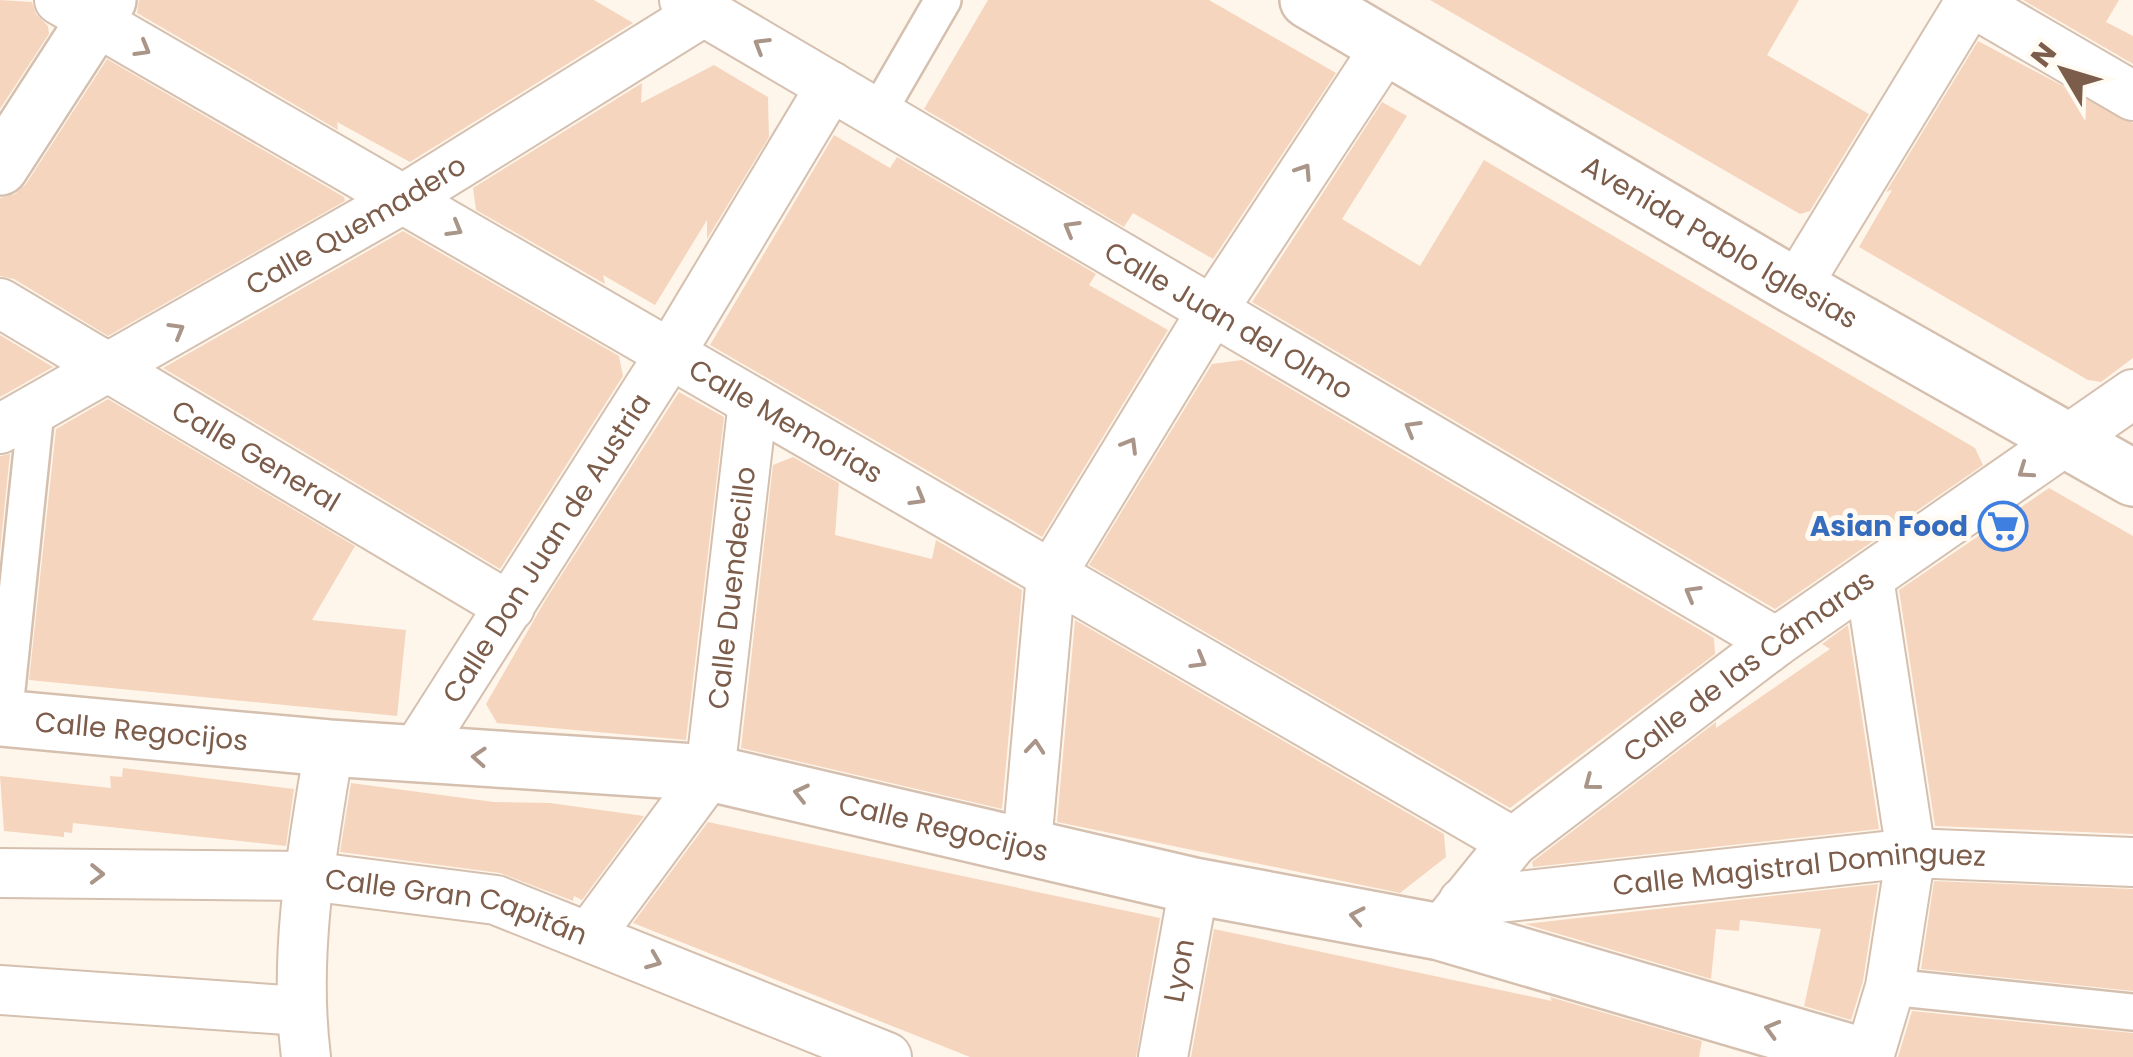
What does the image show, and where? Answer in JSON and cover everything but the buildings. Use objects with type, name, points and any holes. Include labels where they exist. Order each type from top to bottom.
[{"type":"street","points":[[878,114],[943,0]]},
{"type":"street","name":"Avenida Pablo Iglesias","points":[[1308,0],[1796,287],[2133,478]]},
{"type":"street","points":[[1796,287],[1970,0],[2133,96]]},
{"type":"street","name":"Calle Juan del Olmo","points":[[691,3],[1776,642]]},
{"type":"street","name":"Calle Quemadero","points":[[18,420],[402,199],[691,3]]},
{"type":"street","points":[[0,167],[87,7]]},
{"type":"street","name":"Calle Memorias","points":[[87,7],[402,199],[1512,842]]},
{"type":"street","points":[[1027,844],[1051,574],[1212,311],[1387,45]]},
{"type":"street","name":"Calle Don Juan de Austria","points":[[416,752],[670,354],[831,86]]},
{"type":"street","name":"Calle General","points":[[0,303],[510,607]]},
{"type":"street","name":"Calle de las Cámaras","points":[[1451,917],[1512,842],[1776,642],[2133,394]]},
{"type":"street","name":"Calle Duendecillo","points":[[710,773],[753,402]]},
{"type":"street","points":[[2,718],[18,420]]},
{"type":"street","points":[[1867,1057],[1890,986],[1911,853],[1869,578]]},
{"type":"street","name":"Calle Regocijos","points":[[2,718],[329,748],[710,773],[1194,886],[1451,917],[1867,1057]]},
{"type":"street","points":[[0,990],[303,1034],[308,876],[329,748]]},
{"type":"street","points":[[590,935],[710,773]]},
{"type":"street","name":"Calle Magistral Dominguez","points":[[1451,917],[1911,853],[2133,862]]},
{"type":"street","name":"Calle Gran Capitán","points":[[0,873],[308,876],[496,900],[887,1057]]},
{"type":"street","name":"Lyon","points":[[1162,1057],[1194,886]]},
{"type":"street","points":[[1890,986],[2133,1012]]},
{"type":"place","name":"Asian Food","points":[[2003,526]]}]
